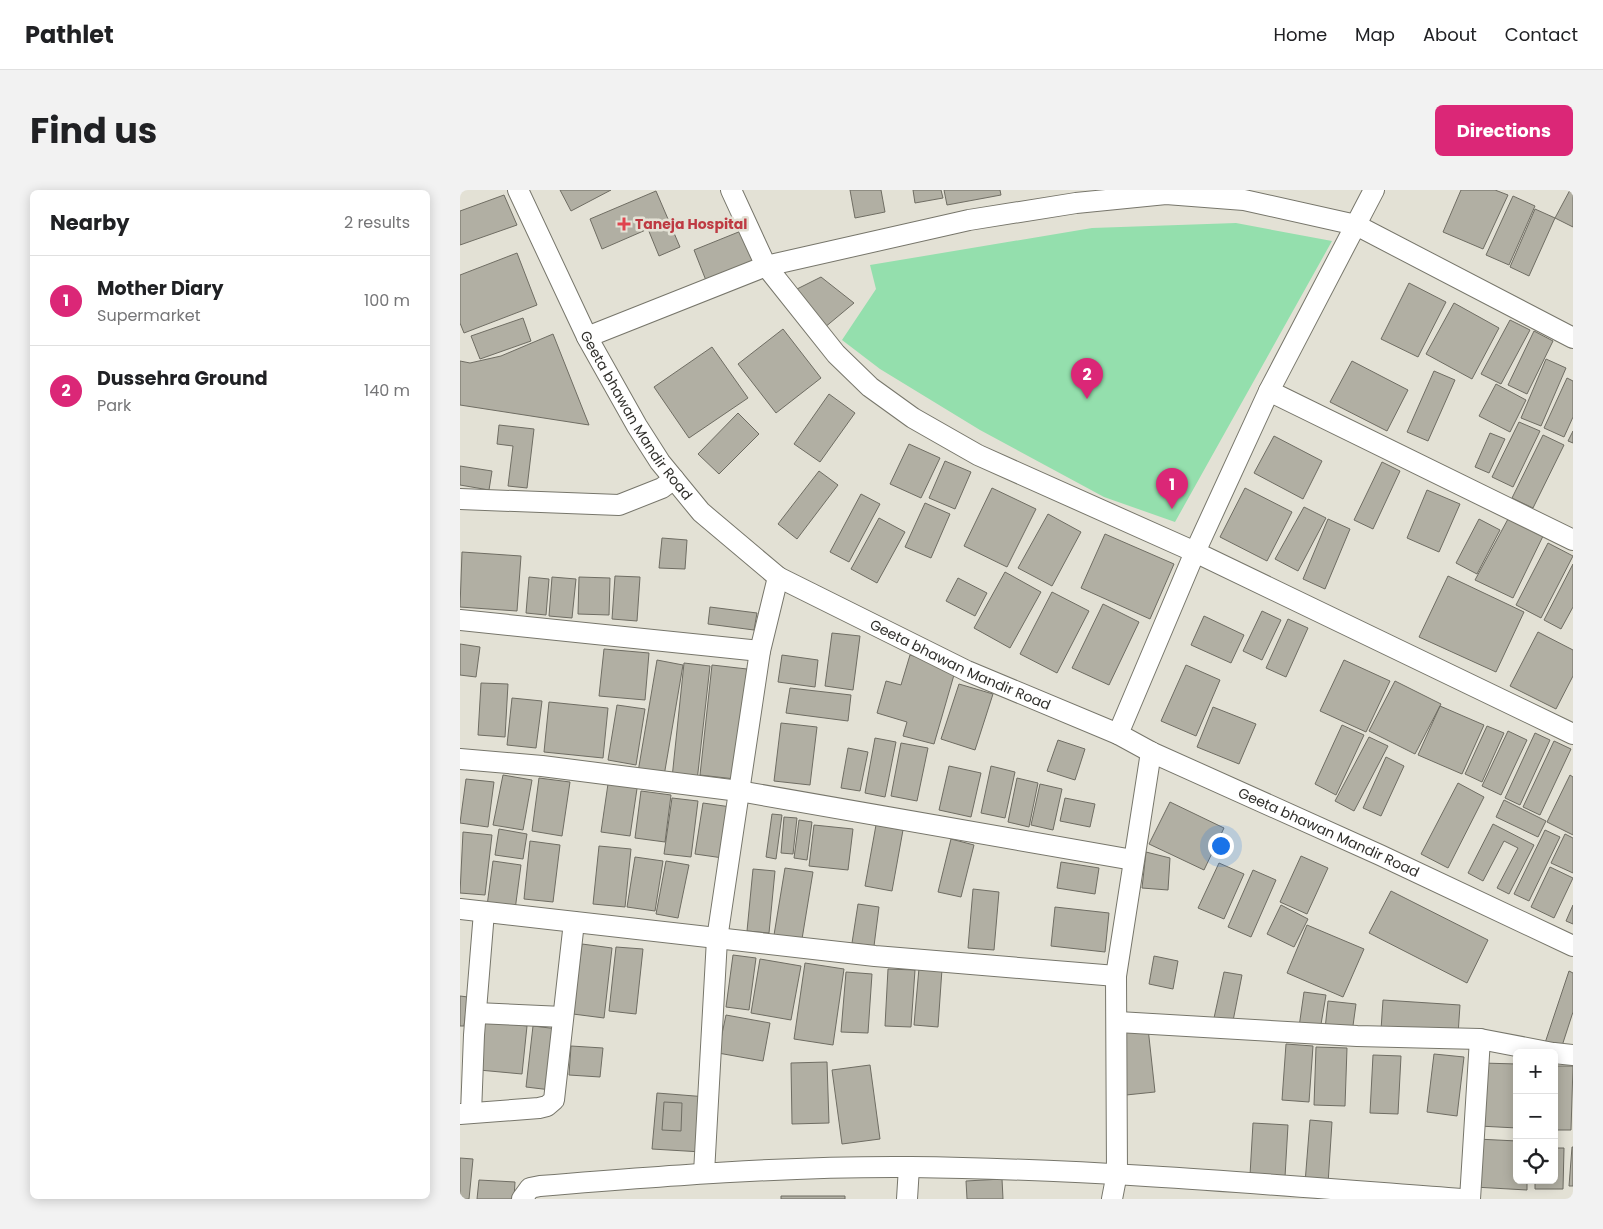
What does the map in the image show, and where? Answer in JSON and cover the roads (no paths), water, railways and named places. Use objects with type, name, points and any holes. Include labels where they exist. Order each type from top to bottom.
[{"type":"street","name":"Geeta bhawan Mandir Road","points":[[518,190],[587,337],[636,426],[674,479],[701,512],[778,577],[967,671],[1118,734],[1150,752],[1380,855],[1573,946]]},
{"type":"street","points":[[731,190],[766,266],[836,354],[870,387],[912,418],[978,455],[1195,552],[1573,734]]},
{"type":"street","points":[[1118,734],[1195,552],[1269,391],[1374,190]]},
{"type":"street","points":[[587,337],[766,266],[969,220],[1076,203],[1166,194],[1244,200],[1356,225],[1573,338]]},
{"type":"street","points":[[1269,391],[1573,540]]},
{"type":"street","points":[[460,499],[619,505],[662,488],[674,479]]},
{"type":"street","points":[[704,1172],[717,939],[760,651],[778,577]]},
{"type":"street","points":[[460,620],[760,651]]},
{"type":"street","points":[[1112,1199],[1117,1173],[1118,1022],[1116,976],[1150,752]]},
{"type":"street","points":[[460,759],[542,766],[739,790],[1133,860]]},
{"type":"street","points":[[460,909],[875,956],[1116,976]]},
{"type":"street","points":[[484,912],[476,1013],[467,1034],[465,1114],[539,1108],[547,1106],[554,1100],[574,922]]},
{"type":"street","points":[[476,1013],[563,1017]]},
{"type":"street","points":[[1118,1022],[1356,1036],[1480,1039],[1533,1049]]},
{"type":"street","points":[[1470,1199],[1480,1039]]},
{"type":"street","points":[[1558,1053],[1573,1055]]},
{"type":"street","points":[[907,1199],[908,1167]]},
{"type":"street","points":[[522,1199],[530,1188],[540,1186],[704,1172],[908,1167],[1117,1173],[1460,1199]]},
{"type":"place","name":"Taneja Hospital","points":[[624,224]]},
{"type":"place","name":"Dussehra Ground","points":[[1087,399]]},
{"type":"place","name":"Mother Diary","points":[[1172,509]]}]
